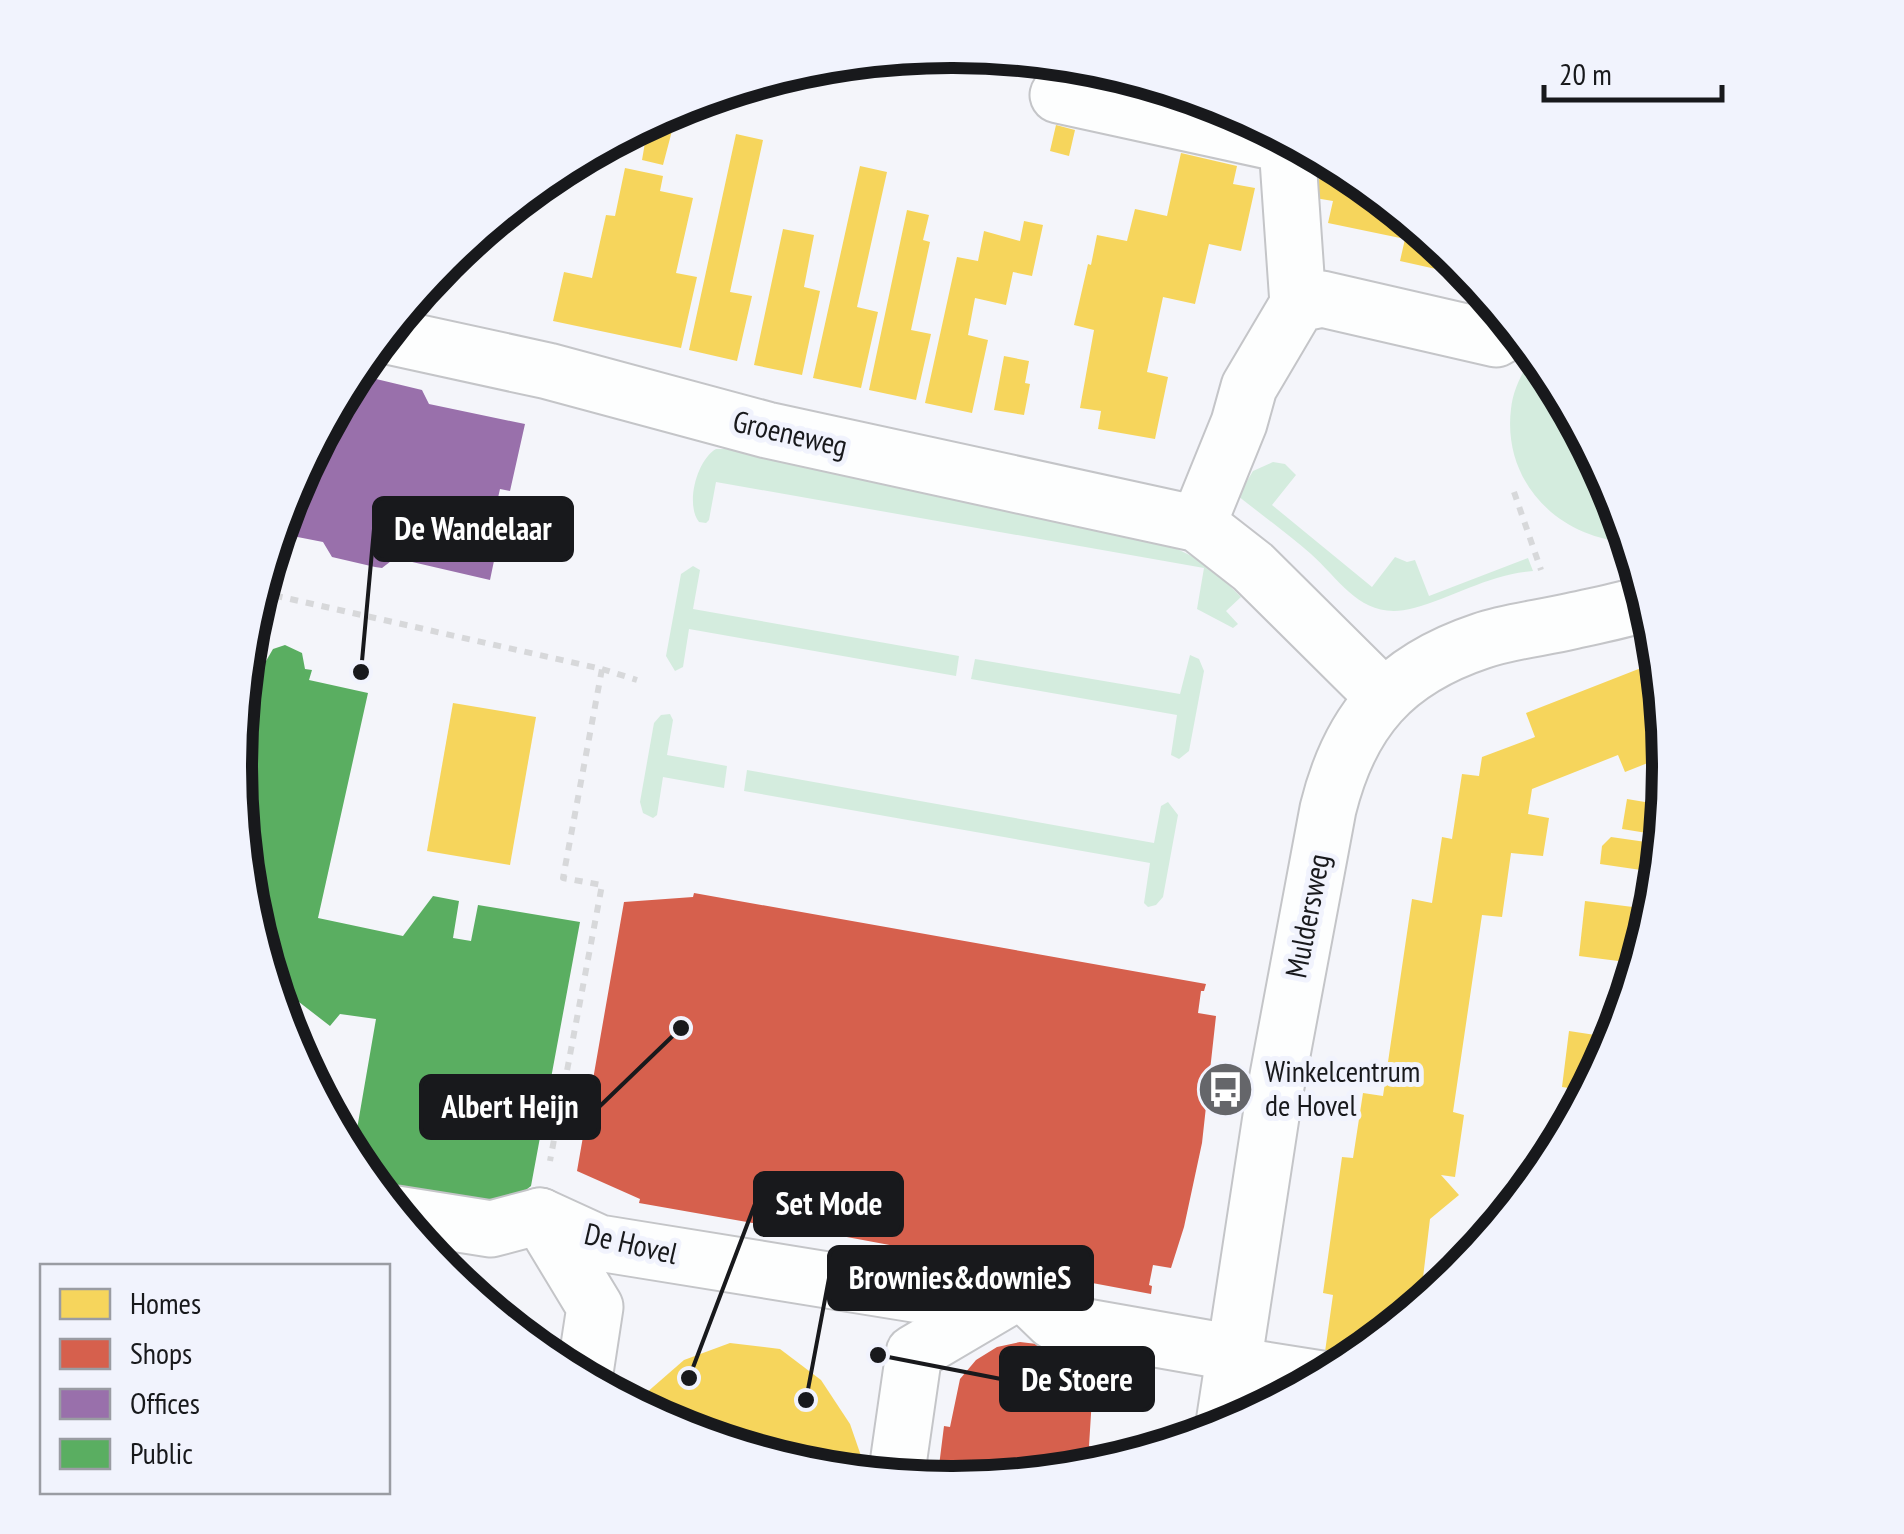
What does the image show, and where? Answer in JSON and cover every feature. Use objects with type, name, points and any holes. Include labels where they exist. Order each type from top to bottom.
[{"type":"street","points":[[1058,95],[1258,139]]},
{"type":"street","points":[[1198,524],[1239,423],[1249,387],[1298,304],[1288,154]]},
{"type":"street","points":[[1298,304],[1322,299],[1496,339],[1502,335]]},
{"type":"street","name":"Groeneweg","points":[[399,338],[548,371],[767,430],[1198,524],[1254,567],[1382,696]]},
{"type":"street","name":"Muldersweg","points":[[1227,1410],[1274,1097],[1328,808],[1355,734],[1382,696],[1418,668],[1482,641],[1632,606]]},
{"type":"street","points":[[417,1217],[490,1229],[540,1216]]},
{"type":"street","name":"De Hovel","points":[[540,1216],[599,1243],[957,1301],[1021,1290]]},
{"type":"street","name":"De Hovel","points":[[540,1216],[594,1308],[586,1363]]},
{"type":"street","points":[[898,1464],[914,1353],[1021,1290],[1053,1321],[1300,1374]]},
{"type":"path","points":[[1514,492],[1542,572],[1550,626]]},
{"type":"path","points":[[274,595],[637,680]]},
{"type":"path","points":[[540,1216],[602,885],[564,878],[602,669]]},
{"type":"green space","points":[[1526,367],[1579,458],[1613,540],[1580,530],[1559,518],[1540,502],[1526,482],[1511,436],[1511,409]]},
{"type":"green space","points":[[716,449],[1175,548],[1206,563],[1241,597],[1226,611],[1238,624],[1233,628],[1197,609],[1204,568],[716,482],[709,520],[699,522],[693,505],[695,483],[703,463]]},
{"type":"green space","points":[[1273,462],[1285,464],[1296,475],[1272,505],[1372,587],[1395,557],[1407,562],[1415,560],[1429,596],[1528,558],[1533,571],[1487,581],[1414,608],[1396,611],[1367,605],[1238,496],[1253,471]]},
{"type":"green space","points":[[693,566],[700,570],[693,609],[959,656],[956,676],[689,629],[683,667],[675,671],[666,656],[681,574]]},
{"type":"green space","points":[[1190,655],[1199,659],[1204,671],[1189,751],[1179,759],[1171,755],[1177,715],[971,679],[975,659],[1180,694]]},
{"type":"green space","points":[[670,714],[673,720],[667,755],[727,766],[724,788],[663,777],[657,815],[653,818],[643,813],[640,802],[654,723],[661,715]]},
{"type":"green space","points":[[747,770],[1154,843],[1161,806],[1168,802],[1178,815],[1163,897],[1156,905],[1148,907],[1144,903],[1150,863],[744,791]]},
{"type":"building: Homes","points":[[1056,125],[1075,130],[1069,156],[1050,151]]},
{"type":"building: Homes","points":[[673,126],[663,165],[642,160],[646,139]]},
{"type":"building: Homes","points":[[736,134],[763,140],[730,292],[752,296],[737,361],[689,350]]},
{"type":"building: Homes","points":[[1181,153],[1237,166],[1233,184],[1255,188],[1241,251],[1209,244],[1195,304],[1163,297],[1147,372],[1168,377],[1155,439],[1098,429],[1101,411],[1080,408],[1094,330],[1074,325],[1088,264],[1091,265],[1097,235],[1127,241],[1135,209],[1167,216]]},
{"type":"building: Homes","points":[[860,166],[887,172],[857,307],[878,312],[861,388],[813,378]]},
{"type":"building: Homes","points":[[625,168],[663,176],[660,191],[693,198],[676,273],[697,277],[681,348],[553,321],[564,272],[592,278],[606,215],[615,216]]},
{"type":"building: Homes","points":[[1321,172],[1378,212],[1446,271],[1400,261],[1405,239],[1328,223],[1333,201],[1315,198]]},
{"type":"building: Homes","points":[[907,210],[929,215],[923,240],[930,242],[911,330],[931,334],[916,400],[869,390]]},
{"type":"building: Homes","points":[[1024,221],[1043,225],[1032,276],[1013,272],[1006,305],[975,298],[968,335],[988,340],[972,413],[925,403],[957,257],[978,261],[984,231],[1020,241]]},
{"type":"building: Homes","points":[[783,229],[814,235],[804,287],[820,291],[802,375],[754,365]]},
{"type":"building: Homes","points":[[1004,356],[1029,361],[1025,383],[1030,384],[1024,415],[994,410]]},
{"type":"building: Homes","points":[[1644,667],[1652,761],[1625,772],[1618,755],[1532,789],[1528,814],[1549,818],[1543,856],[1511,853],[1502,917],[1482,915],[1453,1112],[1464,1115],[1455,1177],[1441,1175],[1459,1195],[1430,1219],[1422,1285],[1378,1322],[1324,1359],[1333,1295],[1323,1293],[1342,1157],[1353,1158],[1363,1093],[1383,1096],[1412,899],[1432,903],[1442,837],[1452,839],[1462,774],[1479,776],[1482,757],[1535,737],[1526,713]]},
{"type":"building: Homes","points":[[453,703],[536,717],[510,865],[427,851]]},
{"type":"building: Homes","points":[[1627,799],[1650,803],[1647,833],[1622,829]]},
{"type":"building: Homes","points":[[1611,837],[1646,842],[1641,870],[1600,864],[1602,846]]},
{"type":"building: Homes","points":[[1585,901],[1637,908],[1624,962],[1579,956]]},
{"type":"building: Homes","points":[[1569,1031],[1598,1035],[1573,1089],[1562,1087]]},
{"type":"building: Homes","points":[[730,1343],[780,1349],[821,1380],[850,1424],[863,1461],[771,1443],[684,1413],[645,1395],[684,1360]]},
{"type":"building: Shops","points":[[694,893],[1206,984],[1198,1013],[1216,1016],[1202,1143],[1171,1268],[1153,1265],[1151,1294],[820,1232],[639,1203],[640,1199],[577,1171],[624,902],[693,897]]},
{"type":"building: Shops","points":[[1020,1342],[1045,1345],[1065,1356],[1082,1374],[1092,1398],[1089,1446],[1094,1447],[1093,1452],[1043,1461],[939,1466],[944,1426],[950,1427],[960,1379],[976,1360],[997,1347]]},
{"type":"building: Offices","points":[[369,380],[422,390],[429,404],[525,424],[510,491],[500,489],[495,511],[504,513],[490,580],[395,558],[382,568],[375,567],[332,557],[323,542],[292,536],[325,458]]},
{"type":"building: Public","points":[[285,645],[302,653],[305,669],[312,670],[309,680],[368,693],[318,918],[403,936],[433,896],[459,901],[453,938],[471,941],[478,905],[580,922],[531,1186],[499,1211],[397,1193],[356,1134],[376,1019],[340,1014],[330,1026],[299,1002],[297,1011],[266,903],[254,813],[252,767],[258,676],[261,660],[266,661],[273,649]]},
{"type":"place","name":"De Wandelaar","points":[[361,672]]},
{"type":"place","name":"Albert Heijn","points":[[681,1028]]},
{"type":"place","name":"Winkelcentrum de Hovel","points":[[1226,1089]]},
{"type":"place","name":"De Stoere","points":[[878,1355]]},
{"type":"place","name":"Set Mode","points":[[689,1378]]},
{"type":"place","name":"Brownies&downieS","points":[[806,1400]]}]
